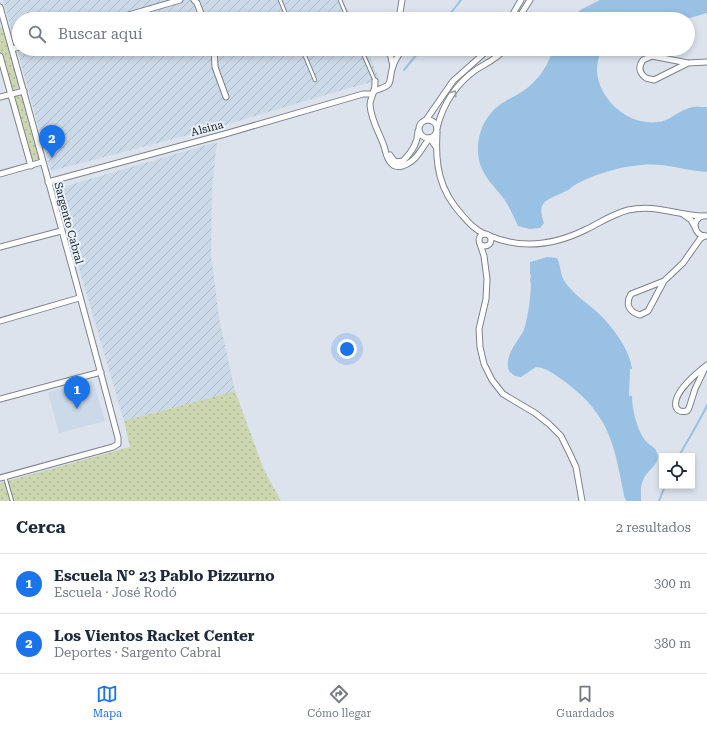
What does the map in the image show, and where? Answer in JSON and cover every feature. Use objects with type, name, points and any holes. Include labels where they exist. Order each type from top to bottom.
[{"type":"street","points":[[139,12],[180,0]]},
{"type":"street","points":[[400,12],[402,0]]},
{"type":"street","points":[[514,12],[521,0]]},
{"type":"street","points":[[522,12],[530,0]]},
{"type":"street","points":[[196,2],[200,12]]},
{"type":"street","name":"Sargento Cabral","points":[[0,7],[2,22],[12,49]]},
{"type":"street","points":[[0,56],[31,166]]},
{"type":"street","name":"Sargento Cabral","points":[[2,477],[113,447],[118,444],[118,438],[14,56]]},
{"type":"street","points":[[214,56],[215,67],[226,97]]},
{"type":"street","points":[[391,56],[393,66]]},
{"type":"street","points":[[373,93],[388,86],[393,66],[398,56]]},
{"type":"street","points":[[375,81],[370,103],[373,120],[385,148],[393,160],[397,162],[403,161],[418,138],[420,123],[426,120],[453,81],[481,56]]},
{"type":"street","points":[[490,56],[492,60]]},
{"type":"street","points":[[385,148],[386,155],[392,165],[395,166],[402,166],[415,158],[430,138],[435,135],[448,101],[458,86],[474,72],[497,56]]},
{"type":"street","points":[[688,63],[652,56],[643,60],[640,67],[640,72],[646,78],[654,80],[666,72],[688,63],[706,61]]},
{"type":"street","points":[[0,97],[24,91]]},
{"type":"street","name":"Alsina","points":[[48,182],[232,132],[363,94],[373,93]]},
{"type":"street","points":[[426,120],[433,121],[437,130],[436,147],[439,174],[446,192],[456,209],[476,229],[502,241],[526,244],[553,242],[587,229],[609,217],[628,210],[664,210],[681,214],[705,216]]},
{"type":"street","points":[[418,131],[421,136],[430,138],[436,147]]},
{"type":"street","points":[[0,174],[42,162]]},
{"type":"street","points":[[664,281],[631,294],[628,301],[632,312],[640,314],[648,311],[664,281],[683,263],[696,243],[706,236],[696,230],[688,217],[681,214]]},
{"type":"street","points":[[696,243],[696,221],[705,216]]},
{"type":"street","points":[[476,229],[486,267],[486,299],[480,319],[479,339],[484,364],[492,380],[503,394],[536,413],[561,436],[576,467],[582,501]]},
{"type":"street","points":[[0,246],[61,231]]},
{"type":"street","points":[[480,241],[482,235],[488,235]]},
{"type":"street","points":[[484,256],[491,239],[488,235]]},
{"type":"street","points":[[480,241],[486,246],[502,241]]},
{"type":"street","points":[[0,321],[80,298]]},
{"type":"street","points":[[707,365],[695,388],[690,408],[687,411],[680,411],[676,406],[680,395],[690,379],[707,365]]},
{"type":"street","points":[[0,399],[100,372]]},
{"type":"lane","points":[[280,0],[285,12]]},
{"type":"lane","points":[[340,0],[345,12]]},
{"type":"lane","points":[[305,56],[315,80]]},
{"type":"lane","points":[[364,56],[375,81]]},
{"type":"lane","points":[[2,477],[12,501]]},
{"type":"shaded area","points":[[3,0],[343,0],[349,12],[12,12],[12,32]]},
{"type":"shaded area","points":[[19,56],[369,56],[380,80],[215,128],[51,171]]},
{"type":"shaded area","points":[[217,142],[212,189],[211,255],[219,318],[235,391],[124,421],[59,200],[59,188]]},
{"type":"shaded area","points":[[93,380],[105,421],[59,433],[48,392]]},
{"type":"green space","points":[[0,27],[4,29],[20,84],[18,88],[12,90],[0,52]]},
{"type":"green space","points":[[14,97],[23,97],[40,157],[39,159],[33,161]]},
{"type":"green space","points":[[235,391],[264,470],[281,501],[0,501],[0,483],[130,447],[124,421]]},
{"type":"water","points":[[600,0],[707,0],[707,13],[695,17],[695,12],[578,12]]},
{"type":"water","points":[[551,56],[599,56],[597,70],[603,91],[609,101],[617,109],[636,120],[658,122],[670,118],[689,108],[707,107],[707,172],[651,164],[604,172],[573,186],[546,201],[541,209],[544,223],[540,228],[530,229],[518,226],[506,202],[487,179],[482,169],[478,156],[480,132],[487,118],[498,106],[526,89],[535,81],[546,66]]},
{"type":"water","points":[[547,257],[557,258],[565,282],[608,324],[628,353],[632,369],[630,369],[629,396],[632,396],[636,419],[642,436],[655,449],[658,457],[656,463],[646,475],[642,483],[641,501],[627,501],[625,499],[616,457],[607,431],[601,419],[582,396],[564,381],[543,368],[536,367],[521,377],[515,376],[509,371],[509,355],[525,328],[528,314],[531,290],[530,262]]},
{"type":"waterway","points":[[452,12],[461,0]]},
{"type":"waterway","points":[[404,70],[415,56]]},
{"type":"waterway","points":[[681,453],[707,405]]},
{"type":"waterway","points":[[659,501],[664,489]]},
{"type":"place","name":"Los Vientos Racket Center","points":[[52,158]]},
{"type":"place","name":"Escuela N° 23 Pablo Pizzurno","points":[[77,409]]}]
